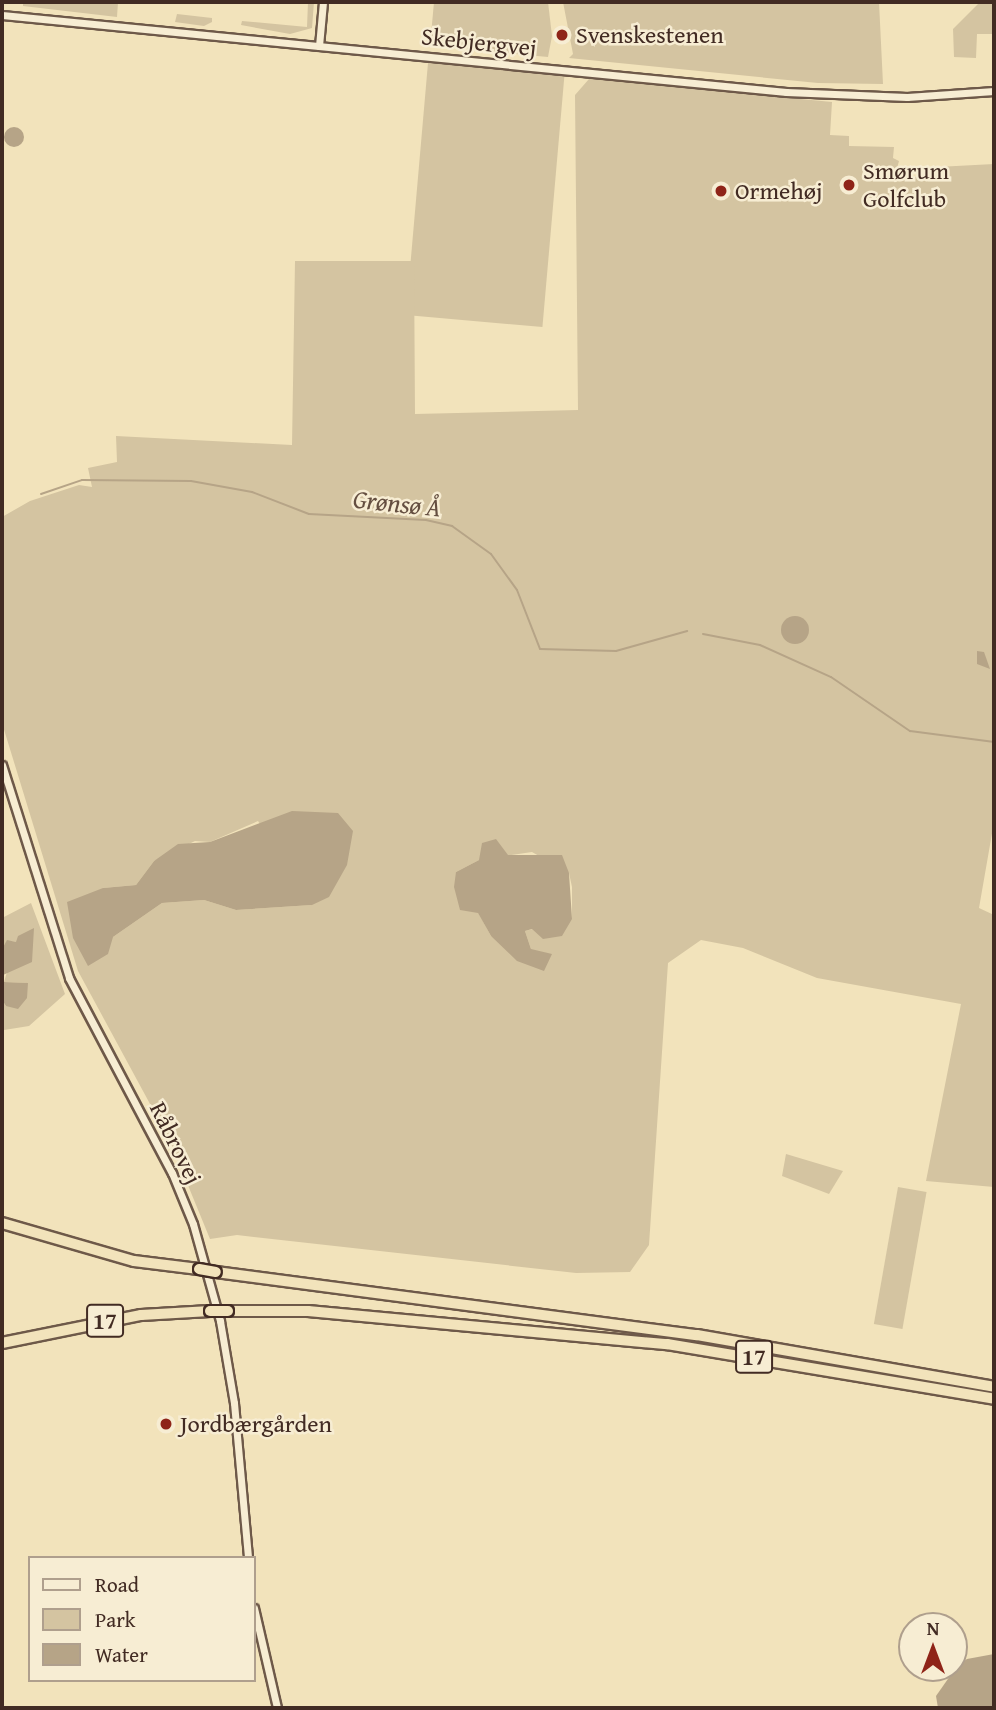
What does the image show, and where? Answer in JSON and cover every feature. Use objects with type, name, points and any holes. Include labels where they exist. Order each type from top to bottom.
[{"type":"highway","name":"17","points":[[2,1223],[134,1261],[696,1335],[994,1387]]},
{"type":"highway","name":"17","points":[[2,1343],[141,1315],[210,1311],[308,1311],[667,1344],[994,1399]]},
{"type":"street","points":[[320,46],[323,2]]},
{"type":"street","name":"Skebjergvej","points":[[2,15],[842,96],[994,91]]},
{"type":"street","name":"Råbrovej","points":[[2,765],[69,978],[172,1173],[200,1248],[220,1321],[234,1404],[248,1556]]},
{"type":"street","points":[[256,1617],[277,1708]]},
{"type":"green space","points":[[23,2],[118,2],[117,17],[23,6]]},
{"type":"green space","points":[[308,2],[314,2],[312,28],[290,34],[241,25],[242,21],[307,27]]},
{"type":"green space","points":[[434,2],[548,2],[552,36],[548,57],[430,46]]},
{"type":"green space","points":[[563,2],[879,2],[883,84],[818,83],[569,58],[573,54]]},
{"type":"green space","points":[[980,2],[994,2],[994,34],[977,34],[976,58],[954,57],[953,29]]},
{"type":"green space","points":[[177,14],[212,18],[212,22],[204,26],[175,22]]},
{"type":"green space","points":[[428,63],[564,75],[542,327],[406,315]]},
{"type":"green space","points":[[589,79],[832,102],[830,135],[849,136],[849,146],[894,147],[893,158],[899,161],[896,172],[915,177],[937,167],[994,164],[994,822],[979,908],[994,915],[994,1187],[926,1181],[961,1004],[817,978],[743,948],[701,940],[668,963],[649,1245],[630,1272],[576,1273],[237,1235],[210,1239],[169,1139],[78,971],[2,723],[2,517],[30,501],[79,485],[92,487],[88,468],[117,462],[116,436],[292,445],[295,261],[414,261],[415,414],[578,410],[575,95]],"holes":[[[258,821],[312,905],[236,910],[204,900],[162,903],[113,937],[103,888],[136,885],[154,861],[195,841],[210,842]],[[532,852],[569,873],[572,919],[525,931],[531,949],[491,936],[456,872],[479,860]]]},
{"type":"green space","points":[[31,903],[65,994],[29,1026],[4,1030],[2,1000],[6,1006],[27,983],[4,982],[16,942],[7,941],[2,949],[2,918]]},
{"type":"green space","points":[[786,1154],[843,1171],[829,1194],[782,1176]]},
{"type":"green space","points":[[898,1187],[927,1192],[902,1329],[874,1324]]},
{"type":"water","points":[[14,127],[21,130],[24,137],[21,144],[14,147],[7,144],[4,137],[7,130]]},
{"type":"water","points":[[795,616],[805,620],[809,630],[805,640],[795,644],[785,640],[781,630],[785,620]]},
{"type":"water","points":[[977,651],[984,652],[990,669],[977,664]]},
{"type":"water","points":[[292,811],[338,813],[353,831],[347,865],[329,897],[312,905],[236,910],[204,900],[162,903],[113,937],[108,954],[88,966],[73,938],[67,902],[103,888],[136,885],[154,861],[178,844],[210,842]]},
{"type":"water","points":[[496,839],[508,855],[562,855],[569,873],[572,919],[562,936],[543,939],[532,929],[525,931],[531,949],[552,954],[544,971],[517,961],[491,936],[478,913],[460,910],[454,887],[456,872],[479,860],[482,843]]},
{"type":"water","points":[[34,928],[32,962],[3,975],[4,982],[28,983],[27,998],[18,1009],[6,1006],[2,1000],[2,949],[7,940],[16,942],[18,936]]},
{"type":"water","points":[[994,1654],[994,1708],[938,1708],[936,1696],[946,1682],[968,1682],[968,1659]]},
{"type":"waterway","name":"Grønsø Å","points":[[41,494],[82,480],[191,481],[252,492],[309,514],[426,520],[452,526],[491,554],[517,590],[540,649],[616,651],[687,631]]},
{"type":"waterway","name":"Grønsø Å","points":[[703,634],[760,645],[831,677],[910,731],[994,742]]},
{"type":"place","name":"Svenskestenen","points":[[562,35]]},
{"type":"place","name":"Smørum Golfclub","points":[[849,185]]},
{"type":"place","name":"Ormehøj","points":[[721,191]]},
{"type":"place","name":"Jordbærgården","points":[[166,1424]]}]
